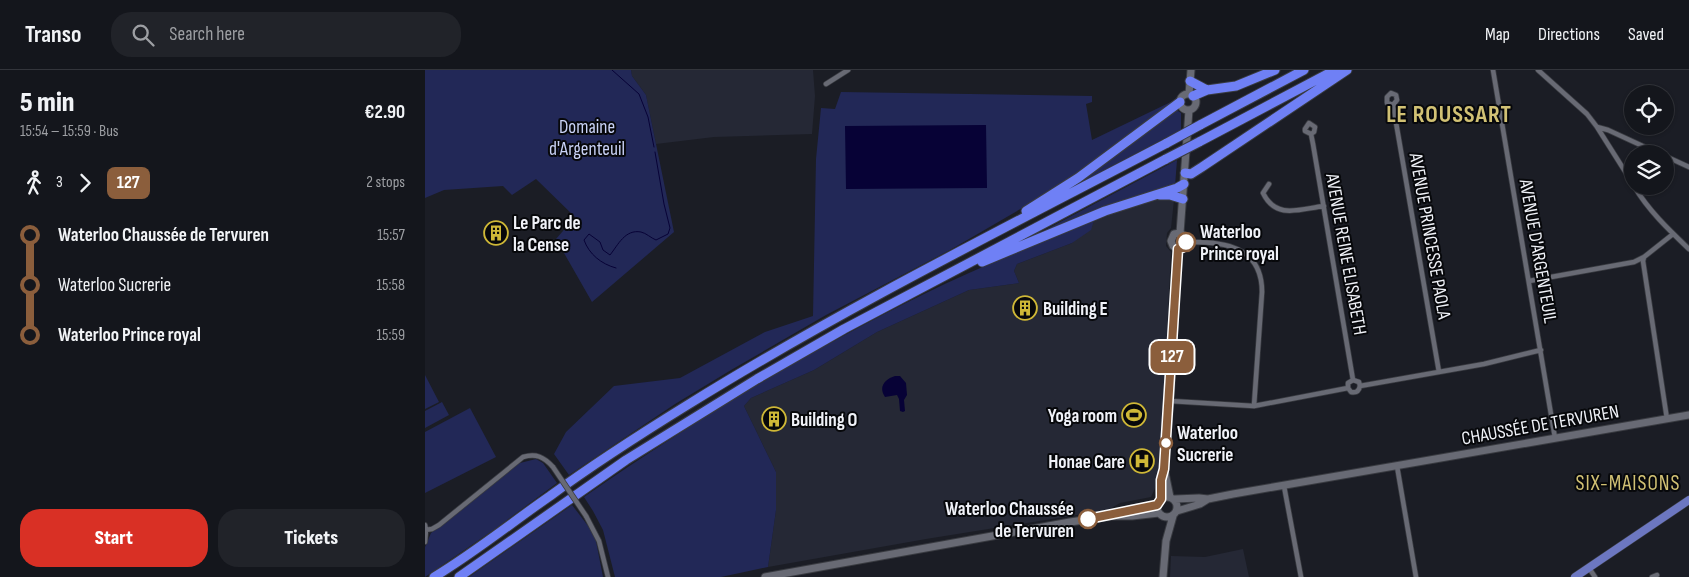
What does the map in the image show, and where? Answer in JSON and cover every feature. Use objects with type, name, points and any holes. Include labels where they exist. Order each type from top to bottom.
[{"type":"highway","points":[[1191,95],[1207,90],[1236,86],[1275,70]]},
{"type":"highway","points":[[434,577],[610,454],[742,371],[837,317],[1304,70]]},
{"type":"highway","points":[[459,577],[601,477],[694,417],[815,346],[1335,70]]},
{"type":"highway","points":[[1185,173],[1191,174],[1347,70]]},
{"type":"highway","points":[[1190,81],[1207,90]]},
{"type":"highway","points":[[1009,226],[1021,214],[1078,178],[1180,102]]},
{"type":"highway","points":[[967,264],[979,264],[1105,210],[1177,188],[1184,184]]},
{"type":"highway","points":[[1155,195],[1183,199]]},
{"type":"main road","points":[[1189,110],[1196,103],[1191,95],[1191,70]]},
{"type":"main road","points":[[1189,110],[1183,108],[1180,102],[1183,96],[1191,95]]},
{"type":"main road","points":[[1178,249],[1182,248],[1186,242],[1180,233],[1189,110]]},
{"type":"main road","points":[[1178,249],[1173,246],[1171,241],[1172,236],[1180,233]]},
{"type":"main road","points":[[1166,541],[1160,508],[1161,480],[1164,469],[1170,401],[1178,249]]},
{"type":"main road","name":"CHAUSSÉE DE TERVUREN","points":[[1208,499],[1170,517],[1160,508],[1172,498],[1208,499],[1689,415]]},
{"type":"main road","points":[[1163,577],[1166,541],[1177,503],[1172,498],[1164,469]]},
{"type":"main road","points":[[1575,577],[1689,500]]},
{"type":"main road","points":[[765,577],[1112,516],[1131,509],[1160,508]]},
{"type":"street","points":[[826,84],[848,70]]},
{"type":"street","name":"AVENUE D'ARGENTEUIL","points":[[1493,70],[1555,438]]},
{"type":"street","points":[[1538,70],[1579,106],[1597,127],[1624,170]]},
{"type":"street","name":"AVENUE PRINCESSE PAOLA","points":[[1393,105],[1439,372]]},
{"type":"street","points":[[1597,127],[1640,145]]},
{"type":"street","name":"AVENUE REINE ELISABETH","points":[[1311,134],[1353,380]]},
{"type":"street","points":[[1674,160],[1689,167]]},
{"type":"street","points":[[1269,184],[1263,193],[1273,206],[1280,210],[1289,211],[1323,206]]},
{"type":"street","points":[[1640,195],[1673,234],[1689,249]]},
{"type":"street","points":[[1529,281],[1635,262],[1673,234]]},
{"type":"street","points":[[1186,242],[1231,246],[1248,255],[1258,269],[1262,292],[1254,406]]},
{"type":"street","points":[[1644,257],[1643,261],[1667,418]]},
{"type":"street","points":[[1170,401],[1254,406],[1348,388],[1353,392],[1359,390],[1360,386],[1484,364],[1541,350]]},
{"type":"street","points":[[1348,388],[1348,383],[1353,380],[1359,382],[1360,386]]},
{"type":"street","points":[[425,542],[425,528],[439,525],[523,457],[539,456],[553,467],[586,516],[599,541],[608,577]]},
{"type":"street","points":[[1397,466],[1416,577]]},
{"type":"street","points":[[1284,486],[1301,577]]},
{"type":"street","points":[[1589,568],[1595,577]]},
{"type":"shaded area","points":[[631,70],[813,70],[815,96],[812,134],[714,137],[656,144],[646,95],[632,76]]},
{"type":"shaded area","points":[[986,125],[987,188],[846,189],[845,126]]},
{"type":"shaded area","points":[[1163,198],[1174,200],[1171,228],[1167,233],[1166,246],[1171,252],[1160,477],[1151,497],[1120,503],[1108,510],[768,567],[776,510],[776,472],[744,406],[751,398],[814,370],[877,332],[969,290],[1019,283],[1014,271],[1017,264],[1072,243],[1094,220],[1127,207]]},
{"type":"shaded area","points":[[895,376],[900,376],[906,383],[907,395],[904,400],[905,411],[903,412],[900,411],[897,395],[885,397],[882,390],[886,381]]},
{"type":"shaded area","points":[[1243,549],[1249,577],[1170,577],[1171,556],[1205,557]]},
{"type":"green space","name":"Domaine d'Argenteuil","points":[[425,70],[631,70],[632,76],[646,95],[674,232],[592,302],[556,239],[575,217],[536,179],[512,195],[503,186],[444,190],[425,198]]},
{"type":"green space","points":[[841,92],[1092,96],[1092,102],[1086,104],[1092,140],[1177,99],[1085,168],[1041,197],[950,250],[826,315],[731,370],[675,404],[569,475],[554,454],[566,432],[614,386],[680,378],[765,332],[813,316],[816,159],[821,108],[835,109]]},
{"type":"green space","points":[[1174,111],[1181,113],[1181,130],[1055,196]]},
{"type":"green space","points":[[1177,160],[1175,186],[1030,238]]},
{"type":"green space","points":[[1094,220],[1091,230],[1072,243],[1017,264],[1014,271],[1019,283],[969,290],[877,332],[814,370],[751,398],[744,406],[776,472],[776,510],[768,567],[721,577],[615,577],[603,530],[584,497],[708,415],[793,364],[880,316],[945,284]]},
{"type":"green space","points":[[425,375],[439,402],[425,409]]},
{"type":"green space","points":[[442,402],[449,415],[425,428],[425,411]]},
{"type":"green space","points":[[470,408],[496,457],[425,493],[425,432]]},
{"type":"green space","points":[[536,459],[543,463],[557,483],[495,529],[425,577],[425,547],[431,533],[516,464]]},
{"type":"green space","points":[[572,505],[592,531],[596,541],[603,577],[469,577]]},
{"type":"waterway","points":[[612,70],[639,94],[648,117],[654,147]]},
{"type":"waterway","points":[[616,268],[596,258],[584,240],[589,234],[600,242],[603,250],[610,255],[626,235],[631,233],[645,233],[656,240],[668,234],[670,228],[655,152]]},
{"type":"bus line","name":"127","points":[[1088,519],[1112,516],[1131,509],[1157,505],[1161,499],[1160,489],[1164,469],[1171,389],[1178,249],[1182,248],[1186,242]]},
{"type":"place","name":"Le Parc de la Cense","points":[[496,233]]},
{"type":"place","name":"Waterloo Prince royal","points":[[1186,242]]},
{"type":"place","name":"Building E","points":[[1025,308]]},
{"type":"place","name":"Yoga room","points":[[1134,415]]},
{"type":"place","name":"Building O","points":[[774,419]]},
{"type":"place","name":"Waterloo Sucrerie","points":[[1166,443]]},
{"type":"place","name":"Honae Care","points":[[1142,461]]},
{"type":"place","name":"Waterloo Chaussée de Tervuren","points":[[1088,519]]},
{"type":"district","name":"LE ROUSSART","points":[[1449,114]]},
{"type":"district","name":"SIX-MAISONS","points":[[1628,483]]}]
